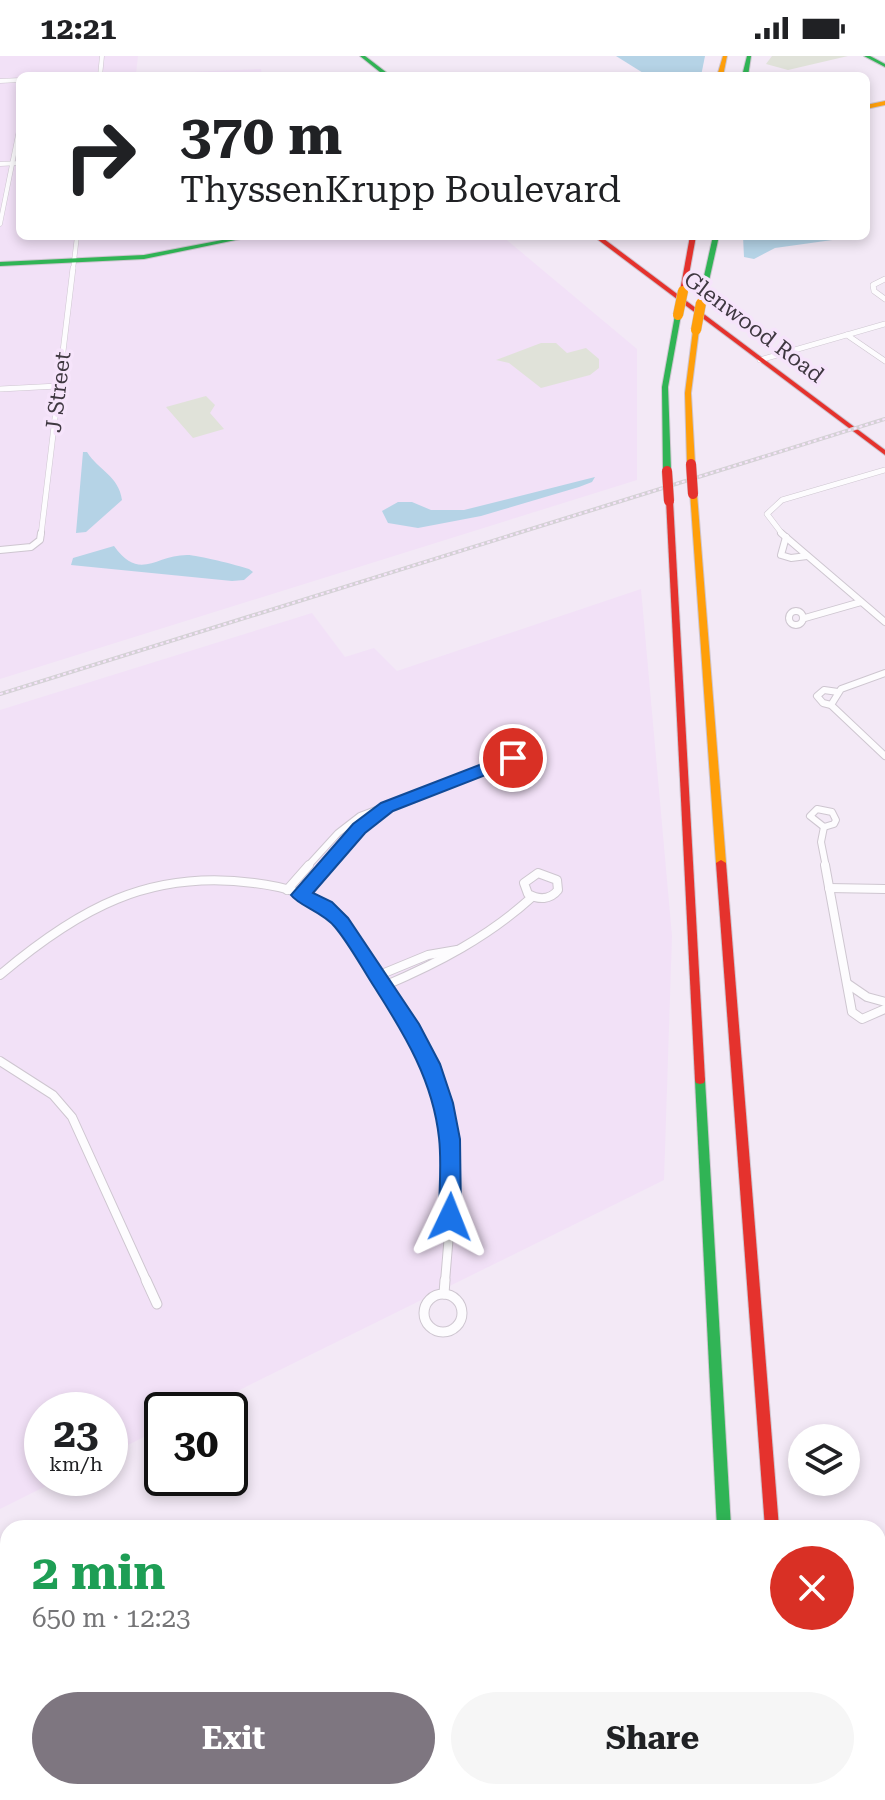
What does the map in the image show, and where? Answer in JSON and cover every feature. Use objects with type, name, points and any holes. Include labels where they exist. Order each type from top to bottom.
[{"type":"main road","points":[[362,56],[383,72]]},
{"type":"main road","points":[[866,56],[885,66]]},
{"type":"main road","points":[[0,264],[154,256],[232,240]]},
{"type":"main road","name":"Glenwood Road","points":[[601,240],[885,453]]},
{"type":"main road","points":[[684,284],[686,240]]},
{"type":"main road","points":[[692,240],[665,387],[667,471],[724,1520]]},
{"type":"main road","points":[[715,240],[696,330],[688,393],[691,464],[771,1520]]},
{"type":"street","points":[[0,224],[16,144]]},
{"type":"street","points":[[0,164],[16,164]]},
{"type":"street","name":"J Street","points":[[0,550],[34,546],[41,532],[77,240]]},
{"type":"street","points":[[885,279],[873,285],[874,291],[885,299]]},
{"type":"street","points":[[760,360],[885,324]]},
{"type":"street","points":[[847,335],[885,361]]},
{"type":"street","points":[[0,389],[58,386]]},
{"type":"street","points":[[885,470],[776,503],[769,509],[767,518],[885,622]]},
{"type":"street","points":[[786,537],[781,555],[791,558],[807,556]]},
{"type":"street","points":[[805,618],[861,602]]},
{"type":"street","points":[[885,673],[838,692],[818,692],[819,700],[831,705],[885,756]]},
{"type":"street","points":[[831,705],[838,692]]},
{"type":"street","points":[[294,893],[349,824],[366,813],[513,758]]},
{"type":"street","points":[[294,893],[359,829],[396,802]]},
{"type":"street","points":[[824,827],[821,842],[852,1012],[858,1019],[885,1009]]},
{"type":"street","points":[[546,874],[557,880],[555,894],[542,899],[532,897],[524,888],[528,877],[546,874]]},
{"type":"street","points":[[0,975],[48,934],[79,914],[138,889],[175,882],[216,880],[254,883],[294,893],[334,913],[384,986],[430,1064],[447,1121],[452,1177],[444,1294]]},
{"type":"street","points":[[829,888],[885,889]]},
{"type":"street","points":[[384,986],[438,964],[507,920],[532,897]]},
{"type":"street","points":[[377,976],[428,955],[457,950]]},
{"type":"street","points":[[847,984],[867,997],[885,1002]]},
{"type":"street","points":[[0,1061],[53,1095],[72,1117],[157,1304]]},
{"type":"street","points":[[444,1294],[459,1301],[462,1317],[452,1329],[443,1331],[428,1326],[423,1313],[430,1298],[444,1294]]},
{"type":"shaded area","points":[[0,56],[138,56],[136,72],[16,72],[16,240],[507,240],[637,349],[637,480],[0,679]]},
{"type":"shaded area","points":[[772,56],[848,56],[788,70],[766,64]]},
{"type":"shaded area","points":[[261,69],[261,72],[186,72]]},
{"type":"shaded area","points":[[541,343],[556,343],[567,353],[586,348],[599,359],[599,368],[590,375],[541,388],[509,363],[496,360]]},
{"type":"shaded area","points":[[206,396],[215,405],[210,413],[224,429],[193,438],[166,407]]},
{"type":"shaded area","points":[[641,589],[672,936],[664,1180],[235,1392],[144,1392],[144,1437],[128,1445],[128,1392],[24,1392],[26,1496],[0,1509],[0,710],[312,613],[345,657],[374,648],[397,671]]},
{"type":"water","points":[[616,56],[705,56],[702,72],[642,72]]},
{"type":"water","points":[[743,240],[832,240],[775,248],[754,259],[744,257]]},
{"type":"water","points":[[83,452],[87,452],[113,479],[122,500],[86,532],[76,533]]},
{"type":"water","points":[[595,477],[592,482],[579,487],[481,516],[418,528],[388,523],[382,511],[398,502],[412,502],[431,510],[464,510]]},
{"type":"water","points":[[114,546],[123,557],[140,565],[187,555],[253,572],[244,580],[232,581],[71,565],[73,558]]},
{"type":"railway","points":[[0,694],[885,419]]},
{"type":"traffic: fast","points":[[362,56],[383,72]]},
{"type":"traffic: fast","points":[[746,72],[749,56]]},
{"type":"traffic: fast","points":[[866,56],[885,66]]},
{"type":"traffic: fast","points":[[0,264],[144,257],[231,240]]},
{"type":"traffic: fast","points":[[701,303],[715,240]]},
{"type":"traffic: fast","points":[[667,471],[665,387],[678,315]]},
{"type":"traffic: fast","points":[[700,1080],[724,1520]]},
{"type":"traffic: slow","points":[[721,72],[725,56]]},
{"type":"traffic: slow","points":[[870,106],[885,103]]},
{"type":"traffic: slow","points":[[678,315],[683,291]]},
{"type":"traffic: slow","points":[[696,330],[701,303]]},
{"type":"traffic: slow","points":[[691,464],[688,393],[696,330]]},
{"type":"traffic: slow","points":[[693,494],[721,863]]},
{"type":"traffic: jam","points":[[601,240],[885,453]]},
{"type":"traffic: jam","points":[[683,291],[692,240]]},
{"type":"traffic: jam","points":[[691,464],[693,494]]},
{"type":"traffic: jam","points":[[667,471],[669,501]]},
{"type":"traffic: jam","points":[[669,501],[700,1080]]},
{"type":"traffic: jam","points":[[721,863],[771,1520]]},
{"type":"route","points":[[450,1217],[450,1139],[443,1103],[430,1064],[412,1029],[342,923],[326,907],[300,895],[374,815],[396,802],[513,758]]}]
